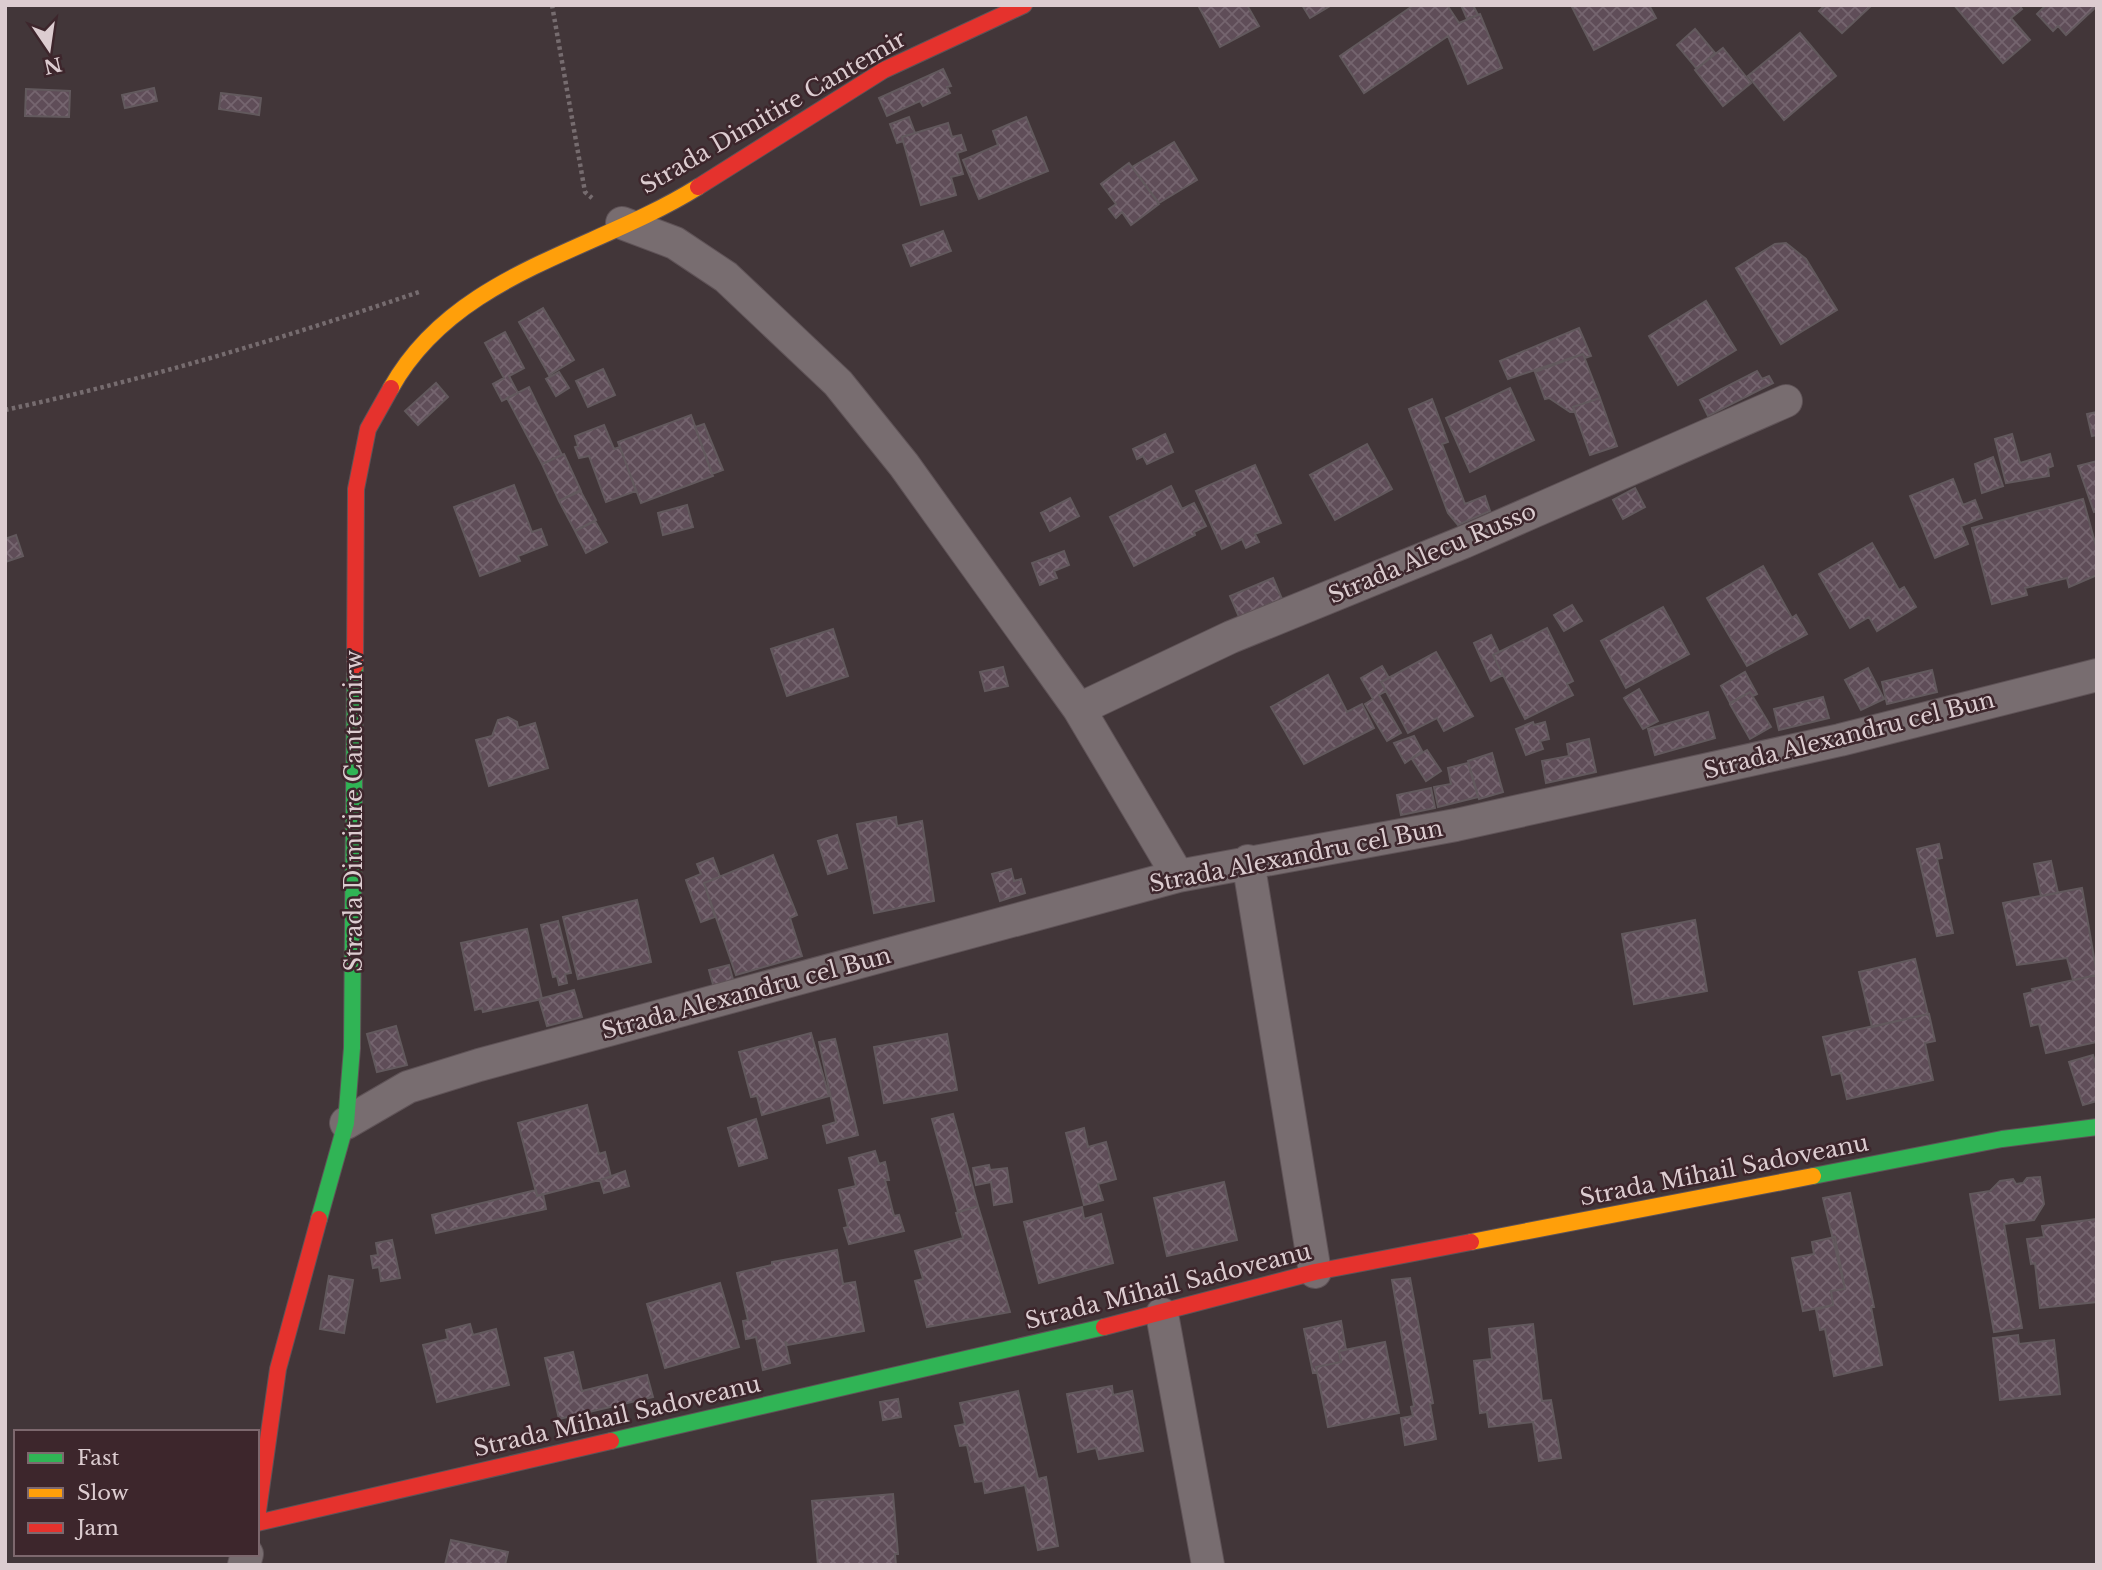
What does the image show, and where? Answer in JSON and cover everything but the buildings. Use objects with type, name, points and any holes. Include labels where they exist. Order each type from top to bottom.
[{"type":"street","name":"Strada Dimitire Cantemir","points":[[622,223],[685,195],[884,70],[1024,5]]},
{"type":"street","points":[[622,223],[676,243],[726,277],[838,383],[904,465],[1079,709],[1178,876]]},
{"type":"street","name":"Strada Dimitire Cantemirw","points":[[259,1506],[278,1368],[346,1123],[352,1048],[356,489],[368,429],[396,379],[435,331],[490,288],[622,223]]},
{"type":"street","name":"Strada Alecu Russo","points":[[1079,709],[1220,642],[1464,542],[1786,401]]},
{"type":"street","name":"Strada Alexandru cel Bun","points":[[346,1123],[408,1087],[479,1065],[1178,876],[1455,825],[1840,740],[2097,675]]},
{"type":"street","points":[[1248,861],[1315,1272]]},
{"type":"street","name":"Strada Mihail Sadoveanu","points":[[259,1521],[1163,1314],[1315,1272],[2002,1139],[2097,1127]]},
{"type":"street","points":[[1163,1314],[1209,1565]]},
{"type":"path","points":[[552,5],[585,192],[622,223]]},
{"type":"path","points":[[5,410],[65,397],[287,334],[429,289]]},
{"type":"traffic: fast","points":[[319,1219],[346,1123],[352,1048],[355,666]]},
{"type":"traffic: fast","points":[[1813,1176],[2002,1139],[2097,1127]]},
{"type":"traffic: fast","points":[[611,1441],[1104,1327]]},
{"type":"traffic: slow","points":[[391,388],[418,349],[451,317],[489,291],[530,269],[658,210],[698,187]]},
{"type":"traffic: slow","points":[[1471,1242],[1813,1176]]},
{"type":"traffic: jam","points":[[698,187],[884,70],[1024,5]]},
{"type":"traffic: jam","points":[[355,666],[356,489],[368,429],[391,388]]},
{"type":"traffic: jam","points":[[259,1504],[278,1369],[319,1219]]},
{"type":"traffic: jam","points":[[1104,1327],[1315,1272],[1471,1242]]},
{"type":"traffic: jam","points":[[259,1523],[611,1441]]}]
